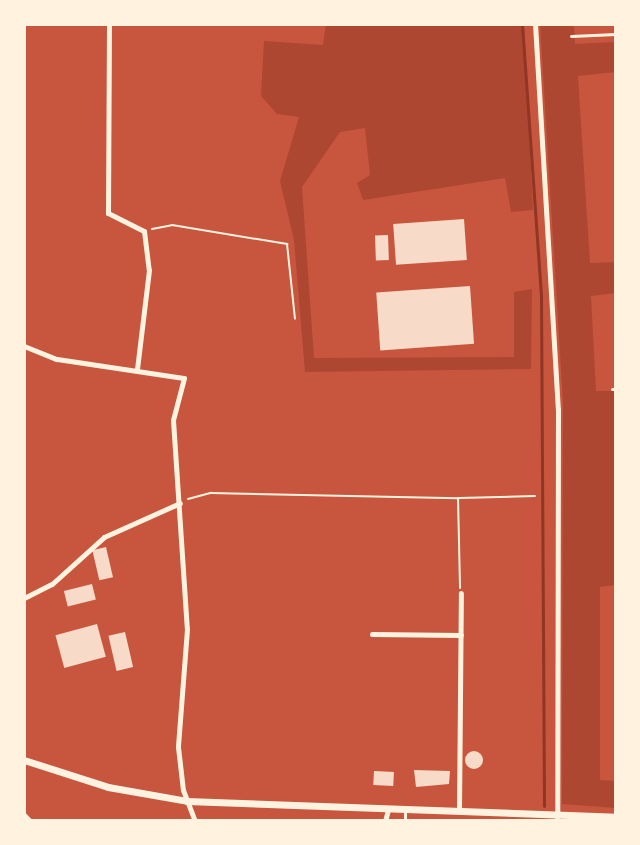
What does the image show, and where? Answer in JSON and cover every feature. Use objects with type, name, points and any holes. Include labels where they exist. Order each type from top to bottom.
[{"type":"main road","points":[[24,760],[108,787],[187,801],[557,818],[616,817]]},
{"type":"street","points":[[109,24],[108,213],[144,231],[148,284],[137,369]]},
{"type":"street","points":[[535,24],[558,409],[557,818]]},
{"type":"street","points":[[24,346],[57,359],[184,378],[173,420],[187,629],[178,747],[187,801],[195,821]]},
{"type":"street","points":[[24,598],[52,584],[104,537],[180,503]]},
{"type":"street","points":[[459,812],[461,593]]},
{"type":"street","points":[[372,634],[461,635]]},
{"type":"street","points":[[385,821],[388,810]]},
{"type":"street","points":[[24,815],[30,821]]},
{"type":"lane","points":[[571,36],[616,34]]},
{"type":"lane","points":[[405,811],[405,821]]},
{"type":"path","points":[[144,231],[172,225],[262,236],[287,244],[295,319]]},
{"type":"path","points":[[180,503],[211,493],[458,498],[535,496]]},
{"type":"path","points":[[458,498],[461,593]]},
{"type":"shaded area","points":[[326,24],[524,24],[533,210],[511,212],[505,178],[363,200],[357,183],[370,175],[365,128],[340,132],[302,187],[314,358],[514,357],[514,292],[532,289],[531,369],[305,372],[294,240],[280,181],[299,117],[277,114],[261,96],[264,41],[323,45]]},
{"type":"shaded area","points":[[540,24],[574,24],[575,44],[616,42],[616,72],[578,76],[590,263],[616,262],[616,293],[591,296],[596,391],[616,391],[616,585],[600,587],[600,780],[616,781],[616,808],[562,804],[563,403]]},
{"type":"building","points":[[464,219],[467,260],[396,265],[393,224]]},
{"type":"building","points":[[375,235],[388,235],[389,260],[376,260]]},
{"type":"building","points":[[470,286],[474,344],[380,350],[376,293]]},
{"type":"building","points":[[106,547],[113,577],[99,580],[92,550]]},
{"type":"building","points":[[92,584],[96,600],[68,607],[64,591]]},
{"type":"building","points":[[97,624],[106,657],[64,668],[55,635]]},
{"type":"building","points":[[125,632],[133,667],[117,671],[108,636]]},
{"type":"building","points":[[470,751],[478,751],[483,760],[481,767],[470,769],[465,764],[465,756]]},
{"type":"building","points":[[414,770],[450,771],[449,784],[416,787]]},
{"type":"building","points":[[374,771],[394,772],[393,786],[373,785]]},
{"type":"waterway","points":[[522,24],[541,296],[544,806]]}]
